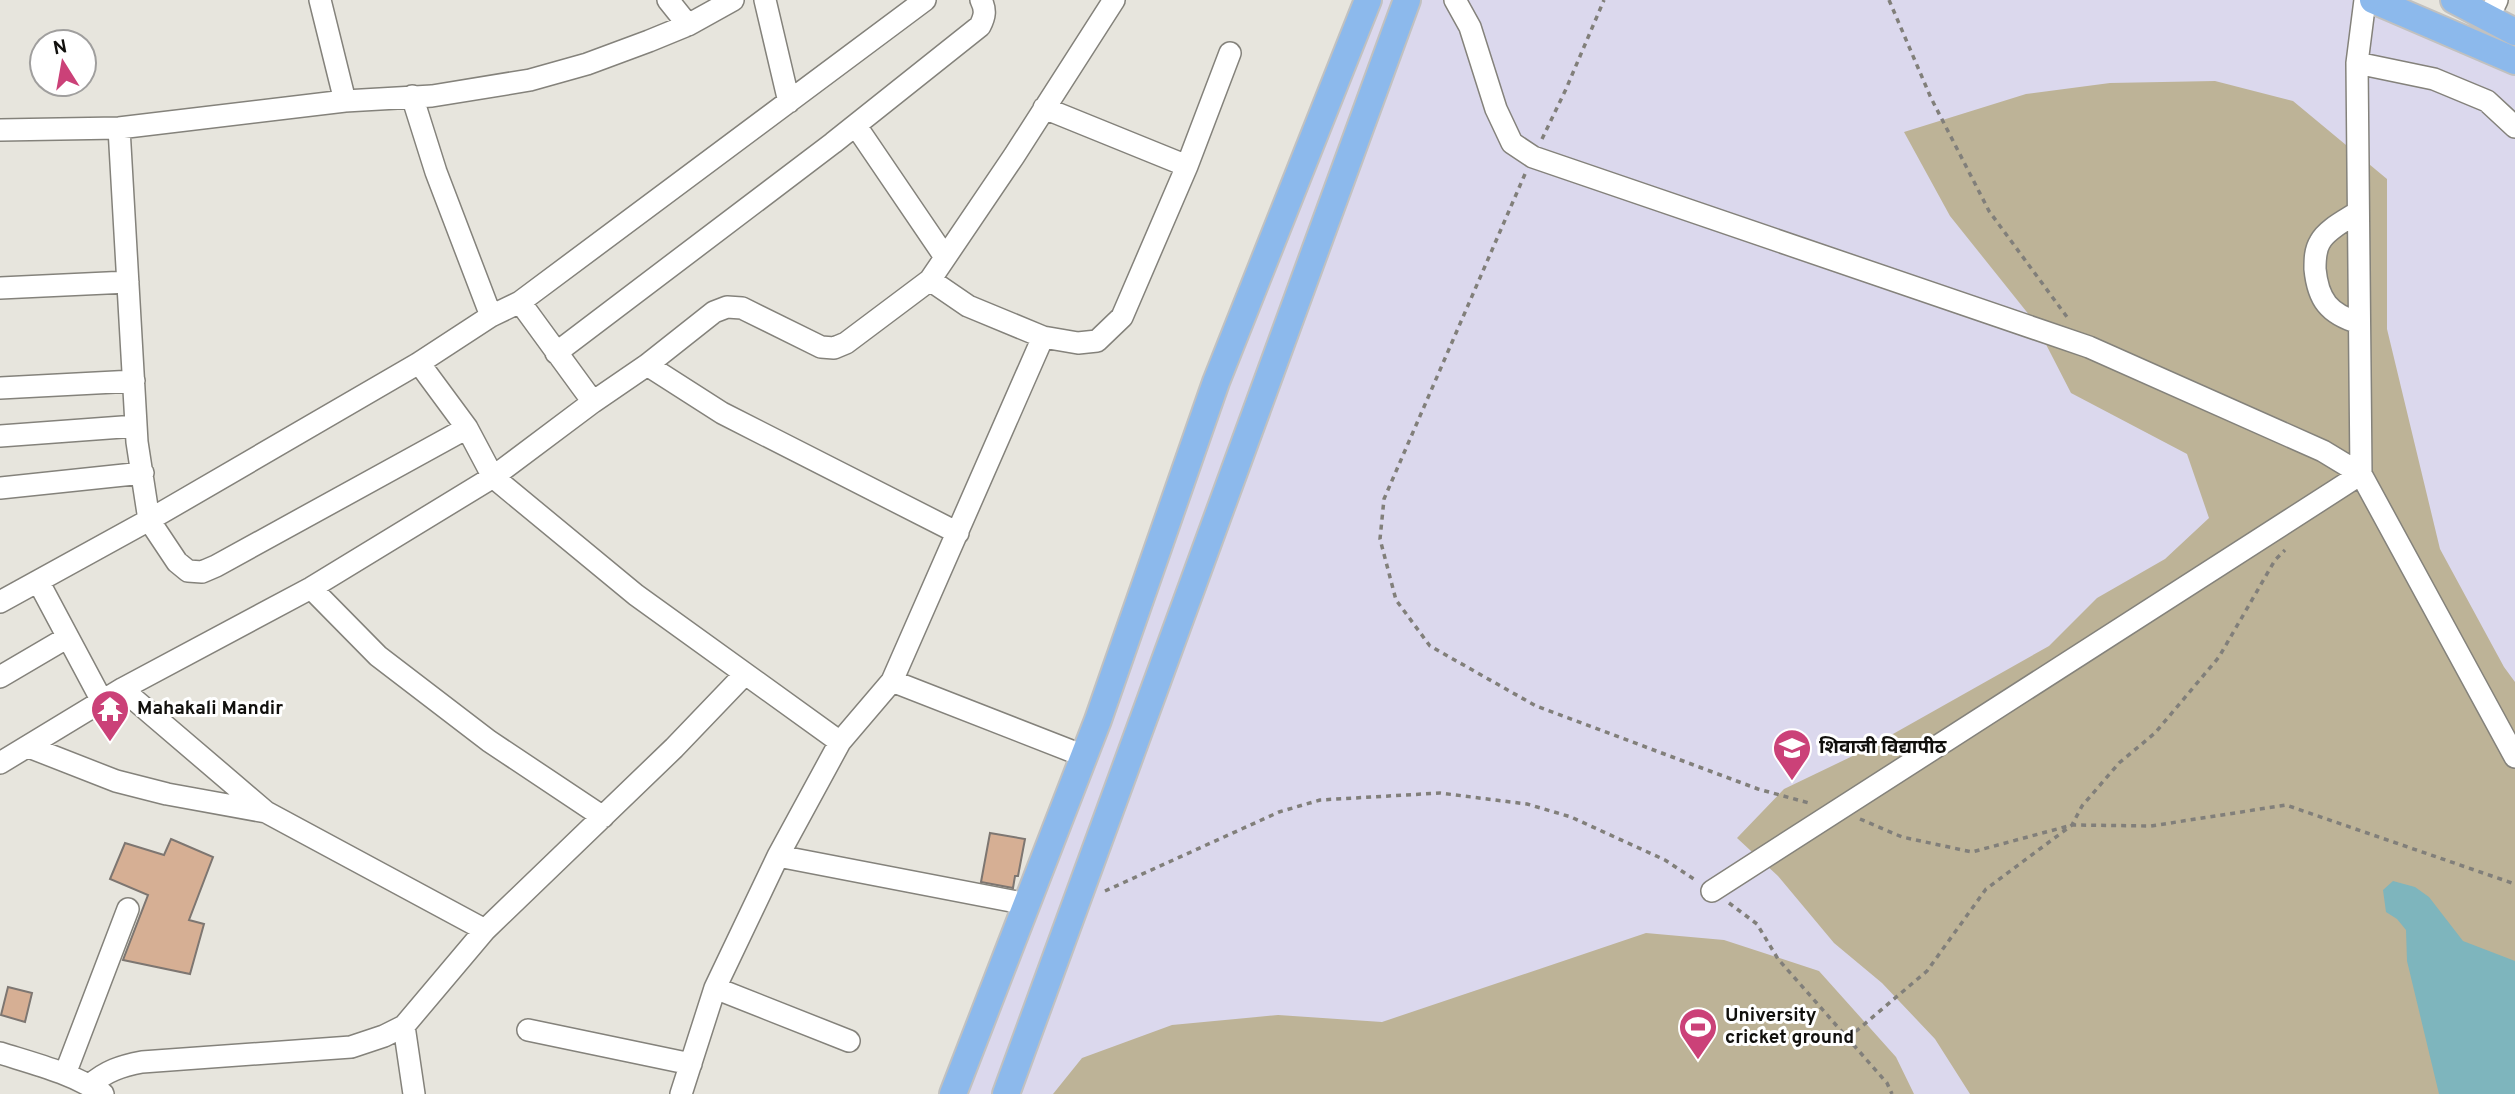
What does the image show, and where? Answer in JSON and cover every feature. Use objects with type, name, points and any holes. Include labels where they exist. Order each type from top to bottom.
[{"type":"main road","points":[[953,1094],[1084,756],[1216,382],[1368,0]]},
{"type":"main road","points":[[1006,1094],[1407,0]]},
{"type":"main road","points":[[2372,0],[2515,61]]},
{"type":"main road","points":[[2454,0],[2493,10],[2515,32]]},
{"type":"street","points":[[320,0],[345,101]]},
{"type":"street","points":[[668,0],[688,25]]},
{"type":"street","points":[[0,130],[119,128],[345,101],[432,96],[530,80],[587,64],[688,25],[733,0]]},
{"type":"street","points":[[765,0],[789,102]]},
{"type":"street","points":[[0,602],[149,520],[419,363],[491,316],[520,302],[925,0]]},
{"type":"street","points":[[556,353],[856,126],[980,26],[985,10],[981,0]]},
{"type":"street","points":[[0,763],[122,689],[310,588],[493,477],[647,365],[714,312],[727,307],[742,309],[821,347],[834,348],[846,343],[930,280],[1114,0]]},
{"type":"street","points":[[1455,0],[1469,27],[1496,109],[1512,143],[1533,157],[2090,347],[2323,451],[2361,474]]},
{"type":"street","points":[[2365,0],[2357,63],[2361,474],[2515,757]]},
{"type":"street","points":[[930,280],[968,306],[1043,337],[1078,343],[1097,341],[1122,317],[1187,166],[1230,53]]},
{"type":"street","points":[[2357,63],[2434,79],[2487,101],[2515,127]]},
{"type":"street","points":[[412,96],[436,172],[491,316]]},
{"type":"street","points":[[1044,108],[1187,166]]},
{"type":"street","points":[[856,126],[945,257]]},
{"type":"street","points":[[119,128],[136,426],[149,520],[177,562],[188,571],[202,572],[216,566],[467,428]]},
{"type":"street","points":[[2358,212],[2336,226],[2320,241],[2315,260],[2317,289],[2328,306],[2343,318],[2359,323]]},
{"type":"street","points":[[0,288],[128,282]]},
{"type":"street","points":[[520,302],[593,402]]},
{"type":"street","points":[[681,1094],[715,988],[778,856],[840,742],[892,681],[1043,337]]},
{"type":"street","points":[[419,363],[467,428],[493,477],[636,595],[840,742]]},
{"type":"street","points":[[647,365],[733,419],[958,533]]},
{"type":"street","points":[[0,388],[134,381]]},
{"type":"street","points":[[0,436],[136,426]]},
{"type":"street","points":[[0,488],[143,473]]},
{"type":"street","points":[[1712,891],[2361,474]]},
{"type":"street","points":[[38,580],[102,701]]},
{"type":"street","points":[[310,588],[388,664],[489,741],[603,817]]},
{"type":"street","points":[[0,677],[68,637]]},
{"type":"street","points":[[0,1053],[65,1074],[96,1089],[102,1074],[120,1066],[142,1062],[351,1047],[404,1026],[485,930],[562,853],[603,817],[744,675]]},
{"type":"street","points":[[892,681],[1084,756]]},
{"type":"street","points":[[122,689],[266,812],[485,930]]},
{"type":"street","points":[[29,747],[116,781],[167,794],[266,812]]},
{"type":"street","points":[[778,856],[1027,904]]},
{"type":"street","points":[[65,1074],[128,909]]},
{"type":"street","points":[[715,988],[849,1041]]},
{"type":"street","points":[[404,1026],[414,1094]]},
{"type":"street","points":[[528,1030],[691,1064]]},
{"type":"path","points":[[1604,0],[1384,499],[1380,539],[1396,600],[1430,646],[1536,706],[1758,789],[1840,811],[1902,837],[1972,852],[2072,825],[2151,826],[2287,805],[2515,884]]},
{"type":"path","points":[[1889,0],[1931,98],[1989,211],[2090,347]]},
{"type":"path","points":[[1848,1038],[1927,971],[1986,889],[2072,825],[2082,806],[2119,763],[2155,733],[2219,657],[2275,560],[2294,541]]},
{"type":"path","points":[[1075,906],[1279,812],[1320,800],[1440,793],[1527,804],[1571,817],[1665,860],[1756,924],[1778,959],[1887,1083],[1892,1094]]},
{"type":"shaded area","name":"शिवाजी विद्यापीठ","points":[[1368,0],[2373,0],[2515,61],[2515,1094],[954,1094]]},
{"type":"shaded area","points":[[2215,81],[2293,101],[2387,179],[2387,329],[2440,549],[2504,667],[2515,682],[2515,1094],[1970,1094],[1935,1039],[1882,983],[1834,943],[1778,876],[1737,838],[1784,789],[1861,752],[2049,646],[2097,598],[2165,559],[2209,518],[2187,454],[2071,393],[2034,321],[1950,216],[1904,132],[2026,94],[2110,83]]},
{"type":"shaded area","points":[[1646,933],[1724,940],[1819,971],[1896,1057],[1914,1094],[1053,1094],[1082,1058],[1172,1025],[1278,1015],[1382,1022]]},
{"type":"water","points":[[2393,881],[2415,887],[2429,897],[2463,941],[2515,961],[2515,1094],[2439,1094],[2407,961],[2406,930],[2397,919],[2386,912],[2383,890]]},
{"type":"building","points":[[990,833],[1025,839],[1013,888],[981,882]]},
{"type":"building","points":[[171,839],[213,857],[189,920],[204,924],[190,974],[123,960],[148,895],[110,879],[125,843],[164,855]]},
{"type":"building","points":[[8,987],[32,993],[25,1022],[1,1015]]},
{"type":"place","name":"Mahakali Mandir","points":[[110,743]]},
{"type":"place","name":"शिवाजी विद्यापीठ","points":[[1792,782]]},
{"type":"place","name":"University cricket ground","points":[[1698,1061]]}]
